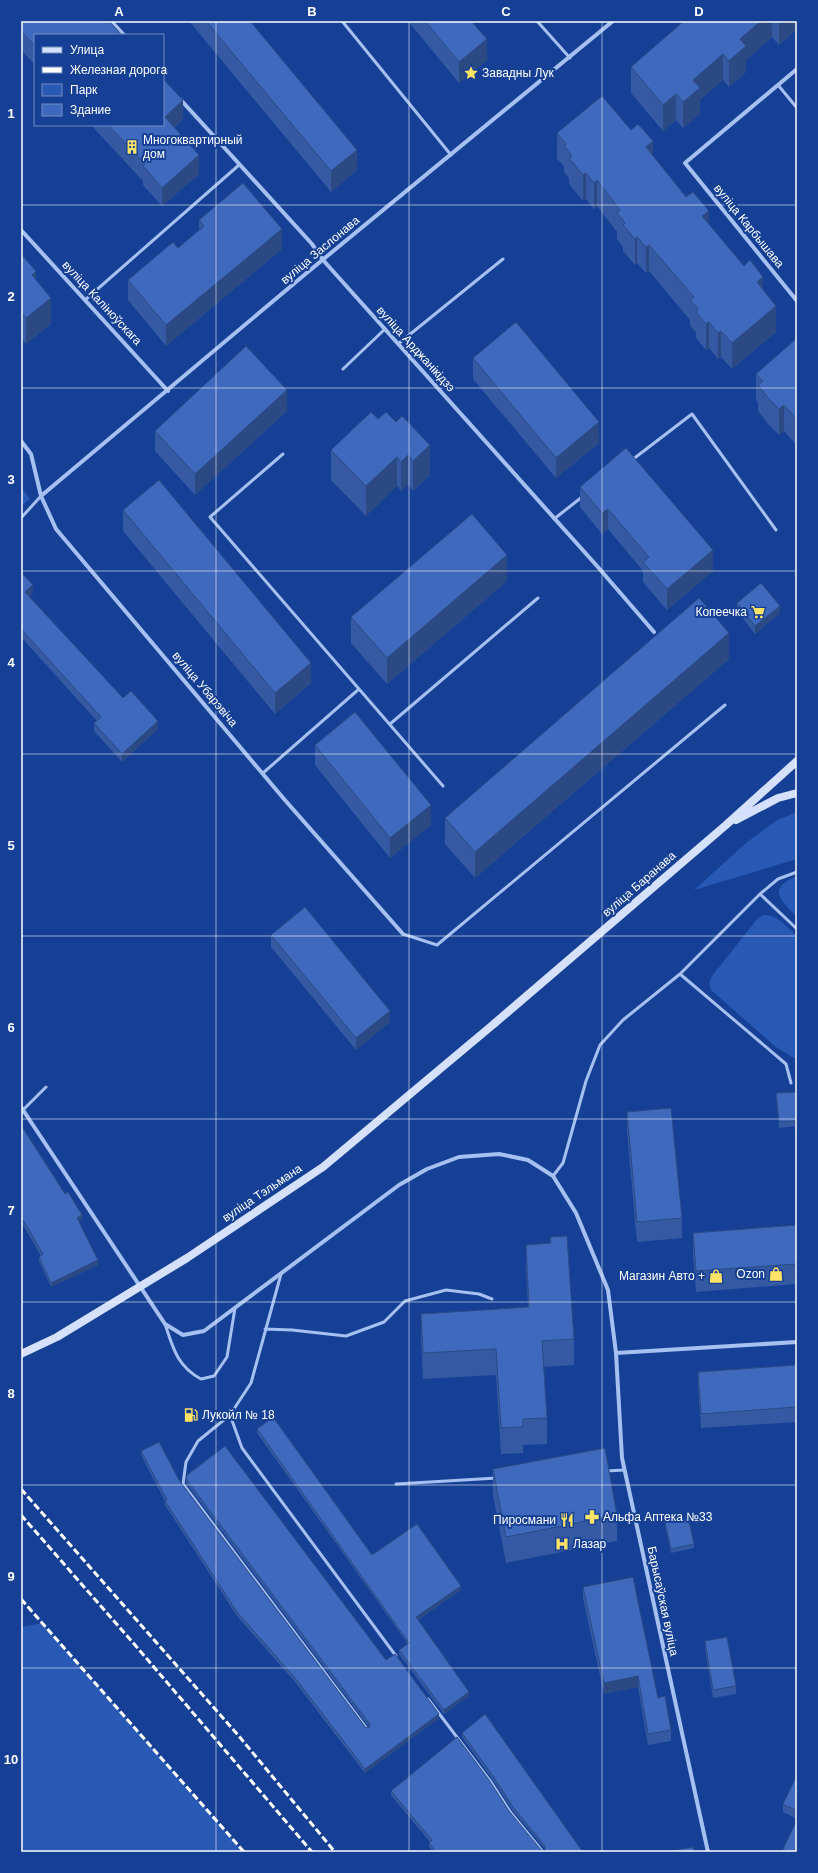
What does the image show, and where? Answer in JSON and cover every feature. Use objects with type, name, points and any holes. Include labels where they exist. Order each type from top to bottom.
[{"type":"main road","name":"вуліца Баранава","points":[[495,1023],[797,761]]},
{"type":"main road","points":[[726,824],[778,798],[797,793]]},
{"type":"main road","name":"вуліца Тэльмана","points":[[21,1354],[57,1337],[187,1258],[323,1167],[495,1023]]},
{"type":"street","name":"вуліца Заслонава","points":[[41,496],[323,260],[570,58],[613,21]]},
{"type":"street","points":[[113,23],[123,34]]},
{"type":"street","points":[[778,85],[797,69]]},
{"type":"street","name":"вуліца Карбышава","points":[[778,85],[685,163],[797,301]]},
{"type":"street","name":"вуліца Арджанікідзэ","points":[[178,96],[312,244],[323,260],[597,566],[654,632]]},
{"type":"street","name":"вуліца Каліноўскага","points":[[21,230],[168,391]]},
{"type":"street","name":"вуліца Убарэвіча","points":[[21,441],[32,454],[41,496],[56,529],[263,774],[403,934]]},
{"type":"street","points":[[22,1109],[165,1324],[182,1335],[204,1331],[399,1185],[427,1169],[459,1157],[499,1154],[528,1160],[554,1176]]},
{"type":"street","name":"Барысаўская вуліца","points":[[554,1176],[576,1213],[608,1290],[616,1353],[624,1470],[708,1852]]},
{"type":"street","points":[[616,1353],[797,1342]]},
{"type":"lane","points":[[113,23],[119,21]]},
{"type":"lane","points":[[342,21],[451,155]]},
{"type":"lane","points":[[537,21],[570,58]]},
{"type":"lane","points":[[778,85],[797,108]]},
{"type":"lane","points":[[85,300],[239,165]]},
{"type":"lane","points":[[398,344],[503,259]]},
{"type":"lane","points":[[343,369],[385,329]]},
{"type":"lane","points":[[629,462],[692,414],[776,530]]},
{"type":"lane","points":[[283,454],[210,517],[443,786]]},
{"type":"lane","points":[[554,519],[585,495]]},
{"type":"lane","points":[[21,518],[41,496]]},
{"type":"lane","points":[[390,724],[538,598]]},
{"type":"lane","points":[[263,774],[359,689]]},
{"type":"lane","points":[[403,934],[437,945],[725,705]]},
{"type":"lane","points":[[554,1176],[563,1163],[586,1081],[600,1045],[623,1020],[680,974],[760,894],[778,879],[797,872]]},
{"type":"lane","points":[[760,894],[797,929]]},
{"type":"lane","points":[[680,974],[786,1064],[791,1083]]},
{"type":"lane","points":[[22,1109],[46,1086]]},
{"type":"lane","points":[[281,1274],[251,1383],[230,1415],[198,1441],[186,1462],[182,1484],[367,1729]]},
{"type":"lane","points":[[265,1329],[292,1330],[346,1336],[384,1322],[405,1301],[446,1290],[479,1294],[492,1299]]},
{"type":"lane","points":[[165,1324],[176,1355],[190,1373],[201,1379],[214,1376],[227,1357],[235,1308]]},
{"type":"lane","points":[[230,1415],[242,1448],[397,1657]]},
{"type":"lane","points":[[601,1471],[624,1470]]},
{"type":"lane","points":[[396,1484],[499,1478]]},
{"type":"lane","points":[[425,1695],[491,1782],[511,1813],[543,1852]]},
{"type":"green space","points":[[21,487],[30,499],[21,506]]},
{"type":"green space","points":[[797,812],[797,859],[694,890],[746,843],[777,820]]},
{"type":"green space","points":[[797,876],[797,917],[782,900],[779,895],[779,890],[787,881]]},
{"type":"green space","points":[[764,915],[778,919],[797,936],[797,1060],[776,1047],[711,990],[709,983],[712,976],[758,918]]},
{"type":"green space","points":[[42,1623],[244,1852],[21,1852],[21,1627]]},
{"type":"building","points":[[21,21],[109,21],[121,34],[34,34],[34,45],[21,31]]},
{"type":"building","points":[[206,21],[250,21],[357,150],[331,171]]},
{"type":"building","points":[[425,21],[471,21],[487,39],[459,62]]},
{"type":"building","points":[[684,21],[761,21],[740,39],[746,46],[729,61],[723,54],[693,80],[700,88],[683,102],[676,94],[663,105],[631,67]]},
{"type":"building","points":[[164,80],[183,100],[165,117],[199,155],[162,188],[143,166],[145,164],[109,126],[164,126]]},
{"type":"building","points":[[602,96],[631,130],[638,124],[653,141],[646,147],[686,197],[693,192],[709,211],[702,216],[744,266],[750,260],[763,277],[757,282],[776,306],[732,343],[721,331],[718,333],[709,322],[706,324],[696,312],[698,309],[690,300],[694,297],[649,245],[646,247],[637,237],[635,239],[623,225],[625,223],[617,213],[620,210],[597,180],[594,183],[586,173],[583,175],[569,158],[572,156],[564,146],[566,144],[557,133]]},
{"type":"building","points":[[243,183],[282,229],[166,325],[128,280],[173,242],[178,248],[204,226],[199,220]]},
{"type":"building","points":[[21,254],[36,271],[32,275],[51,298],[26,318],[21,312]]},
{"type":"building","points":[[516,322],[599,422],[556,458],[473,358]]},
{"type":"building","points":[[797,338],[797,420],[784,405],[779,409],[768,398],[758,385],[763,381],[756,374]]},
{"type":"building","points":[[246,346],[287,390],[195,474],[155,431]]},
{"type":"building","points":[[371,412],[378,419],[386,412],[396,422],[402,416],[430,445],[413,461],[408,455],[401,462],[397,457],[366,486],[331,450]]},
{"type":"building","points":[[626,448],[713,550],[667,589],[643,562],[649,557],[608,509],[602,513],[580,487]]},
{"type":"building","points":[[159,480],[311,663],[275,693],[123,510]]},
{"type":"building","points":[[472,514],[507,555],[387,658],[351,617]]},
{"type":"building","points":[[21,572],[33,585],[25,592],[123,698],[131,691],[158,721],[122,754],[94,723],[101,717],[21,629]]},
{"type":"building","name":"Копеечка","points":[[761,583],[780,606],[755,626],[737,603]]},
{"type":"building","points":[[699,598],[729,633],[475,852],[445,818]]},
{"type":"building","points":[[355,712],[431,805],[390,838],[315,745]]},
{"type":"building","points":[[305,907],[390,1011],[356,1038],[271,935]]},
{"type":"building","points":[[797,1092],[796,1135],[795,1121],[779,1122],[776,1093]]},
{"type":"building","points":[[671,1108],[682,1218],[637,1222],[627,1112]]},
{"type":"building","points":[[21,1125],[65,1194],[68,1192],[82,1215],[77,1218],[98,1260],[51,1283],[39,1257],[43,1254],[23,1220],[21,1221]]},
{"type":"building","points":[[797,1225],[797,1264],[696,1271],[693,1233]]},
{"type":"building","points":[[567,1236],[574,1339],[542,1341],[547,1418],[523,1419],[523,1427],[501,1428],[496,1349],[423,1353],[421,1314],[529,1307],[526,1245],[551,1243],[550,1237]]},
{"type":"building","points":[[797,1365],[797,1407],[701,1414],[698,1372]]},
{"type":"building","points":[[273,1417],[372,1555],[417,1524],[461,1586],[416,1617],[469,1692],[444,1710],[399,1650],[409,1643],[257,1429]]},
{"type":"building","points":[[159,1442],[179,1480],[366,1728],[370,1727],[369,1723],[186,1479],[187,1475],[225,1446],[386,1660],[395,1654],[439,1714],[365,1769],[295,1678],[237,1612],[165,1501],[167,1500],[141,1451]]},
{"type":"building","points":[[605,1448],[617,1515],[506,1537],[493,1469]]},
{"type":"building","points":[[688,1517],[694,1544],[671,1549],[665,1522]]},
{"type":"building","points":[[633,1577],[658,1698],[665,1696],[671,1730],[648,1734],[638,1676],[604,1683],[583,1587]]},
{"type":"building","points":[[727,1637],[736,1686],[713,1690],[705,1641]]},
{"type":"building","points":[[485,1714],[583,1852],[436,1852],[429,1843],[432,1840],[391,1791],[457,1737],[489,1780],[509,1811],[541,1850],[545,1851],[545,1846],[513,1807],[462,1733]]},
{"type":"building","points":[[797,1775],[797,1811],[783,1804]]},
{"type":"building","points":[[797,1820],[797,1852],[789,1852],[783,1849]]},
{"type":"building","points":[[693,1847],[694,1852],[666,1852]]},
{"type":"railway","points":[[21,1489],[238,1735],[335,1852]]},
{"type":"railway","points":[[21,1515],[135,1645],[312,1852]]},
{"type":"railway","points":[[21,1599],[244,1852]]},
{"type":"place","name":"Завадны Лук","points":[[471,73]]},
{"type":"place","name":"Многоквартирный дом","points":[[132,147]]},
{"type":"place","name":"Копеечка","points":[[758,612]]},
{"type":"place","name":"Ozon","points":[[776,1274]]},
{"type":"place","name":"Магазин Авто +","points":[[716,1276]]},
{"type":"place","name":"Лукойл № 18","points":[[191,1415]]},
{"type":"place","name":"Альфа Аптека №33","points":[[592,1517]]},
{"type":"place","name":"Пиросмани","points":[[567,1520]]},
{"type":"place","name":"Лазар","points":[[562,1544]]}]
